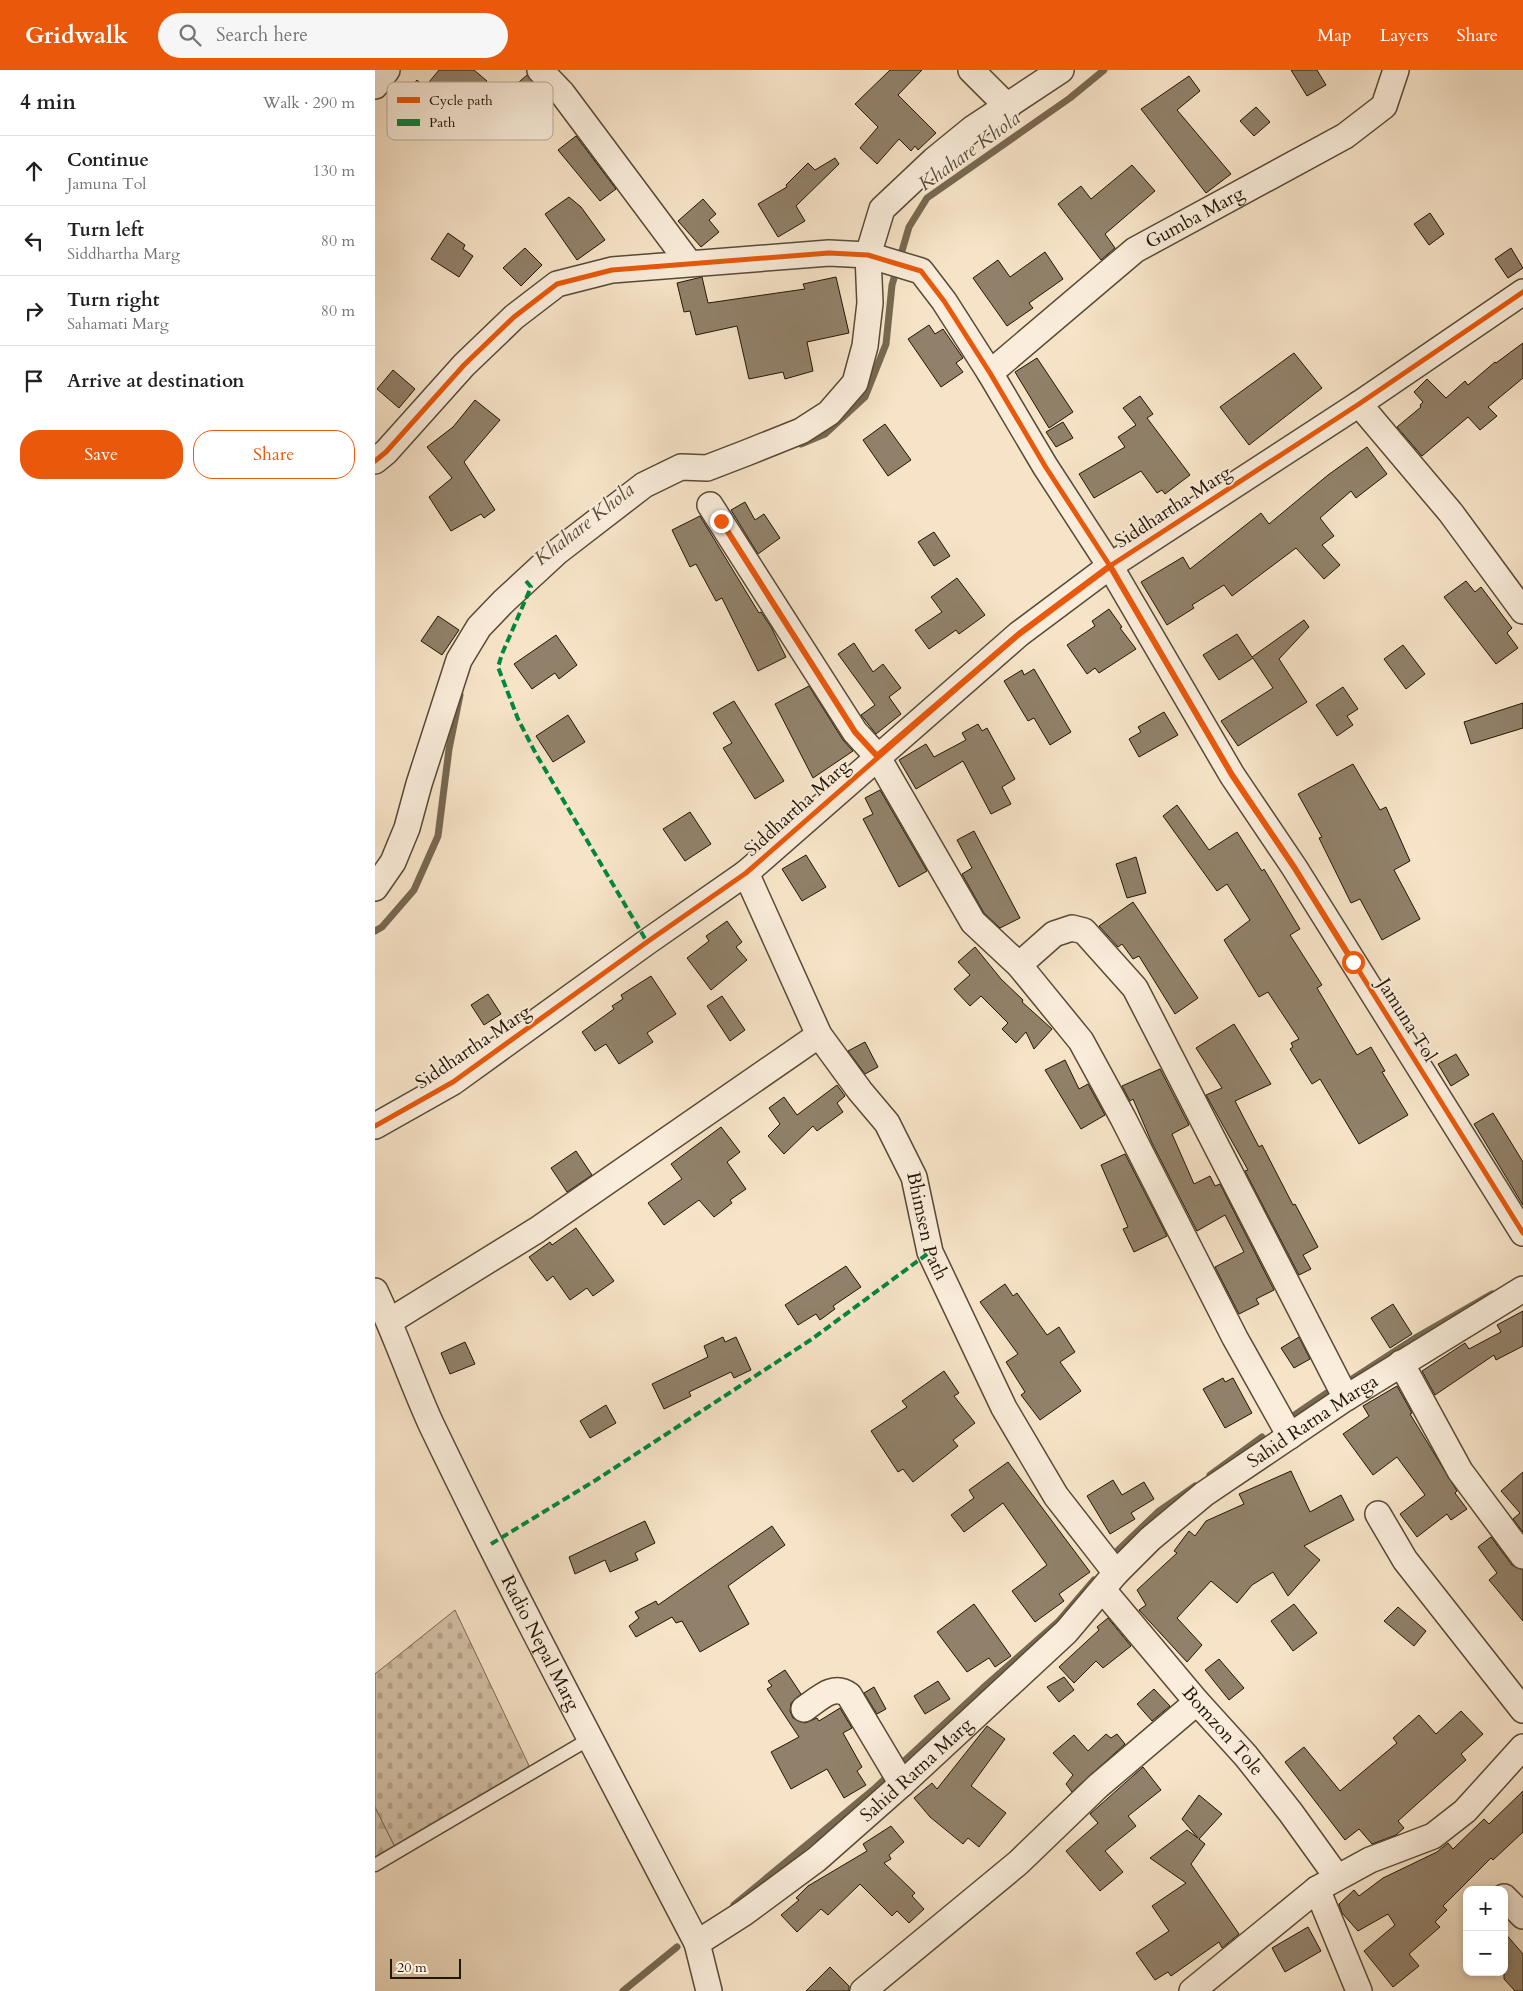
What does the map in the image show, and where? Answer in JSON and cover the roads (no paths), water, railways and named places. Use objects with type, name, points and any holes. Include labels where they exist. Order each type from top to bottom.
[{"type":"street","points":[[375,86],[387,70]]},
{"type":"street","points":[[539,70],[551,82]]},
{"type":"street","points":[[971,70],[1008,107]]},
{"type":"street","points":[[375,888],[393,862],[407,828],[419,784],[459,660],[479,626],[557,552],[644,486],[681,468],[707,468],[746,453],[801,431],[829,413],[855,383],[865,346],[882,210],[934,160],[972,129],[1008,107],[1061,70]]},
{"type":"street","name":"Gumba Marg","points":[[989,373],[1135,250],[1345,136],[1384,106],[1396,70]]},
{"type":"street","points":[[553,84],[562,93],[689,263]]},
{"type":"street","points":[[375,461],[386,452],[471,358],[514,317],[557,284],[613,270],[689,263],[829,253],[875,256]]},
{"type":"street","name":"Jamuna Tol","points":[[875,256],[921,271],[944,301],[1045,466],[1110,566],[1232,775],[1294,867],[1523,1234]]},
{"type":"street","name":"Siddhartha Marg","points":[[375,1126],[453,1082],[746,873],[877,756],[1019,634],[1110,566],[1520,302]]},
{"type":"street","points":[[1359,404],[1451,513],[1523,611]]},
{"type":"street","points":[[710,505],[855,732],[877,756],[973,922],[1019,965],[1081,1041],[1123,1118],[1235,1338],[1290,1436]]},
{"type":"street","name":"Bhimsen Path","points":[[746,873],[819,1034],[860,1091],[887,1123],[914,1177],[930,1252],[1004,1408],[1109,1582]]},
{"type":"street","points":[[1019,965],[1054,934],[1072,928],[1084,931],[1135,988],[1346,1398]]},
{"type":"street","points":[[390,1321],[537,1230],[819,1034]]},
{"type":"street","name":"Sahid Ratna Marga","points":[[1109,1582],[1151,1539],[1205,1494],[1346,1398],[1523,1289]]},
{"type":"street","name":"Radio Nepal Marg","points":[[375,1291],[390,1321],[430,1421],[697,1943],[709,1991]]},
{"type":"street","points":[[1401,1363],[1460,1472],[1523,1556]]},
{"type":"street","points":[[1378,1514],[1405,1560],[1523,1710]]},
{"type":"street","name":"Bomzon Tole","points":[[1109,1582],[1197,1702],[1252,1763],[1327,1883],[1359,1991]]},
{"type":"street","name":"Sahid Ratna Marg","points":[[697,1943],[744,1913],[817,1859],[902,1784],[1066,1632],[1109,1582]]},
{"type":"street","points":[[805,1709],[835,1689],[842,1690],[849,1695],[902,1784]]},
{"type":"street","points":[[863,1991],[1018,1863],[1099,1786],[1197,1702]]},
{"type":"street","points":[[1193,1991],[1327,1883],[1370,1860],[1433,1836],[1465,1811],[1523,1747]]},
{"type":"street","points":[[1508,1901],[1523,1916]]},
{"type":"lane","points":[[375,1864],[591,1738]]},
{"type":"waterway","name":"Khahare Khola","points":[[801,444],[825,434],[865,397],[886,344],[892,285],[909,227],[927,198],[1070,98],[1104,70]]},
{"type":"waterway","name":"Khahare Khola","points":[[375,931],[382,927],[414,890],[438,836],[449,749],[460,695]]},
{"type":"waterway","points":[[1343,1385],[1417,1337],[1492,1294]]},
{"type":"waterway","points":[[1286,1421],[1327,1393]]},
{"type":"waterway","points":[[1210,1475],[1262,1437]]},
{"type":"waterway","points":[[1113,1555],[1159,1511],[1195,1486]]},
{"type":"waterway","points":[[734,1905],[873,1790],[983,1688],[1058,1622],[1094,1580]]},
{"type":"waterway","points":[[623,1991],[677,1947]]}]
